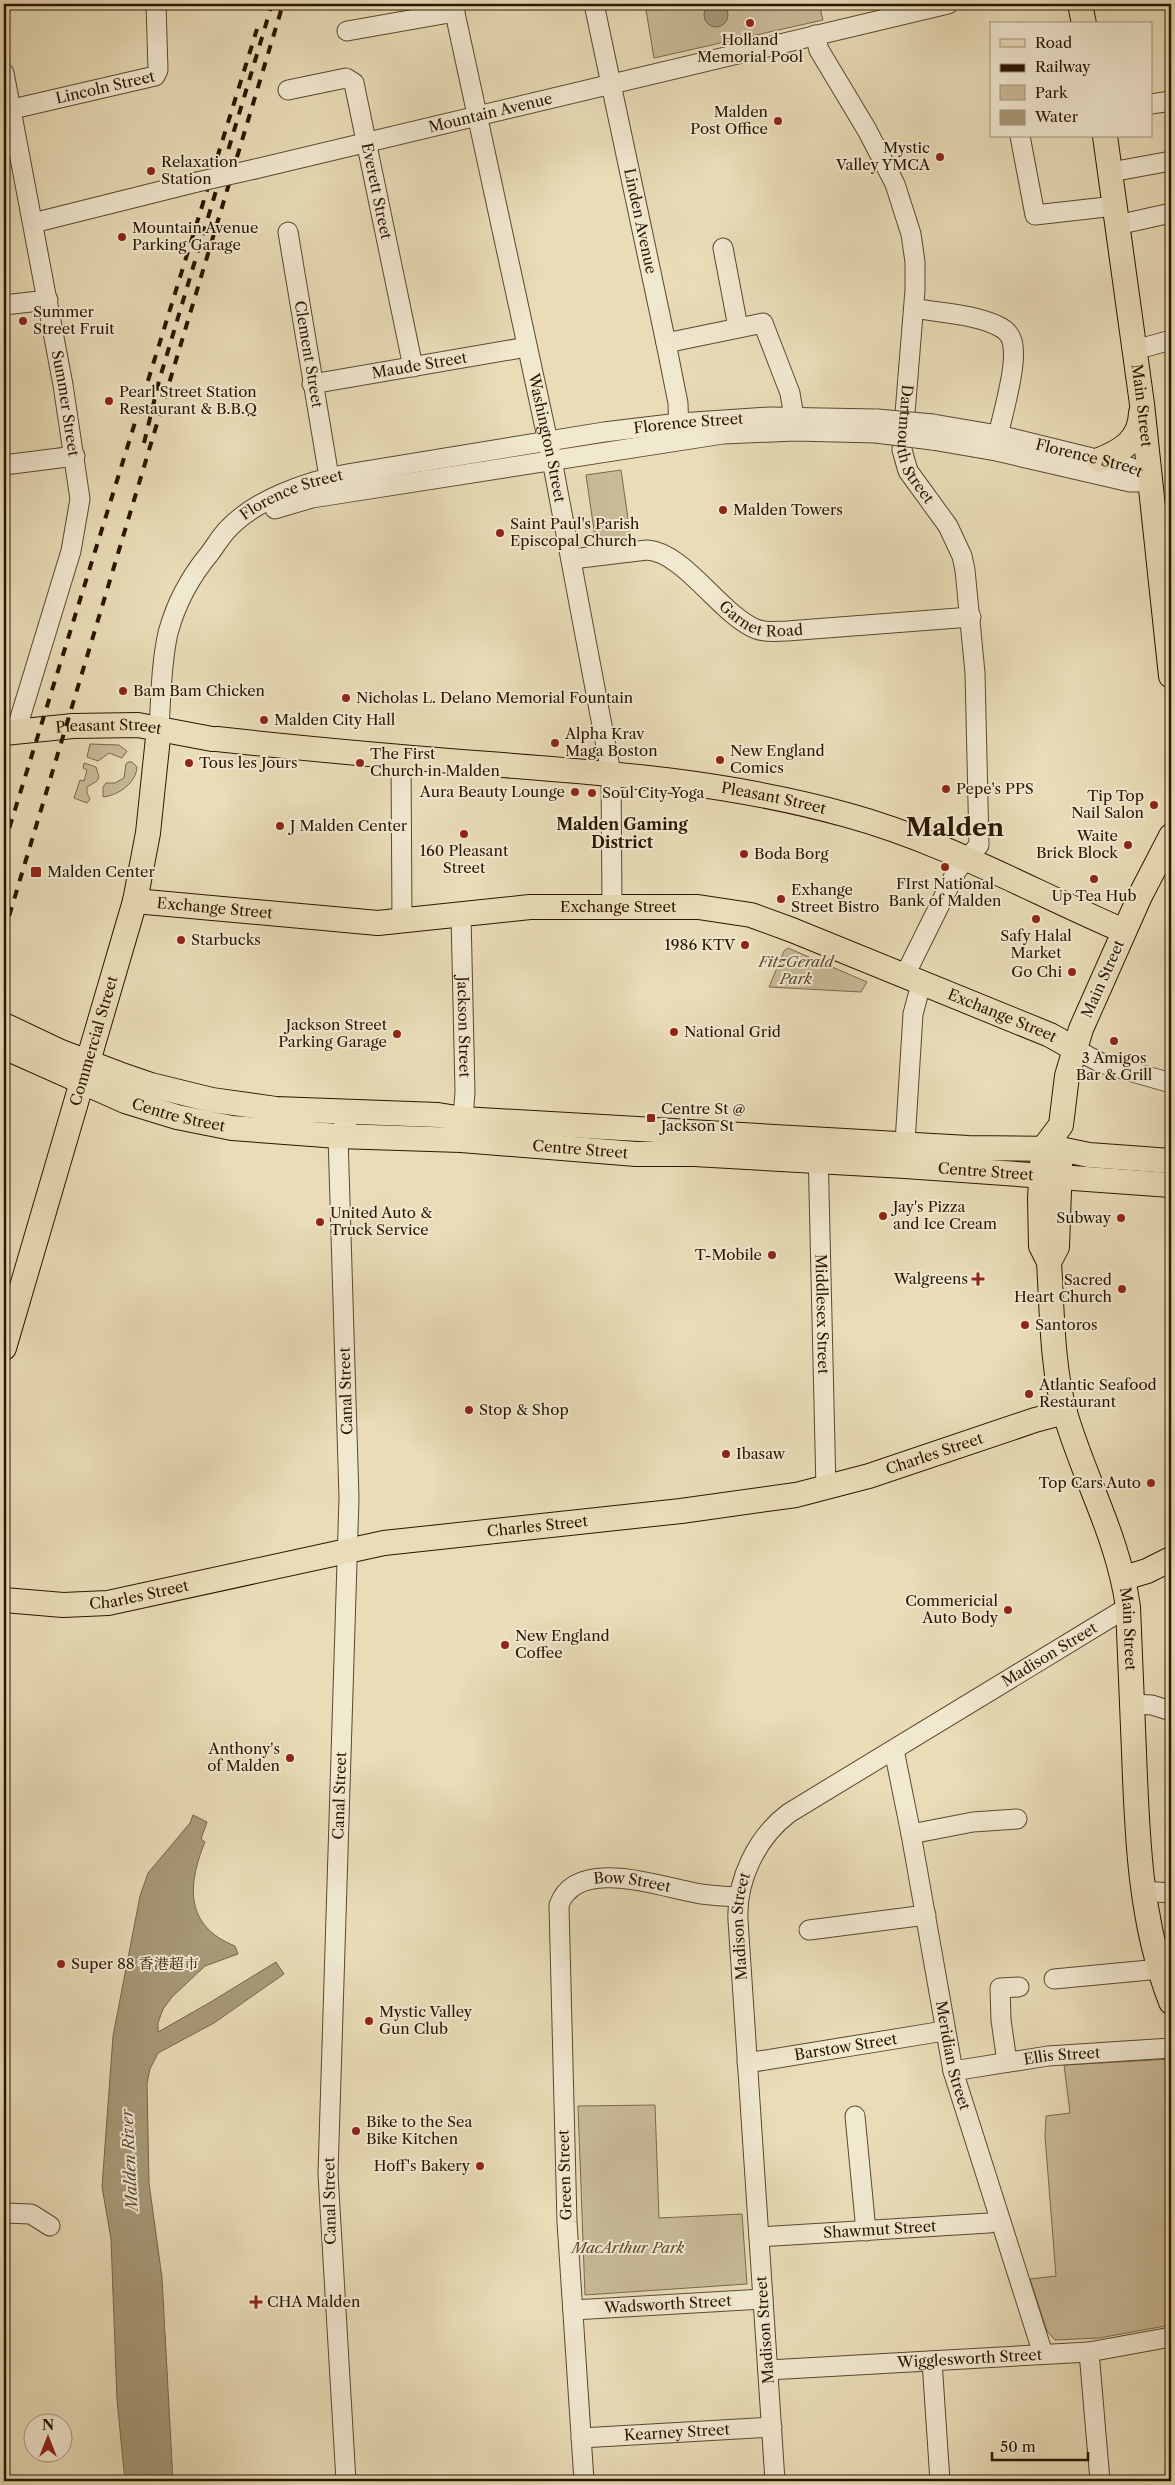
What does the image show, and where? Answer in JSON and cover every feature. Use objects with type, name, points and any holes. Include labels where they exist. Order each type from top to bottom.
[{"type":"main road","points":[[1080,4],[1084,22]]},
{"type":"main road","name":"Main Street","points":[[1105,138],[1135,350],[1150,482],[1165,560],[1171,676]]},
{"type":"main road","points":[[1099,460],[1125,447],[1136,436],[1140,424],[1142,404]]},
{"type":"main road","name":"Pleasant Street","points":[[9,732],[104,725],[158,728],[215,739],[401,757],[611,773],[708,784],[800,802],[868,821],[966,860],[1124,931]]},
{"type":"main road","name":"Commercial Street","points":[[4,1348],[135,901],[148,833],[158,728]]},
{"type":"main road","name":"Main Street","points":[[1171,836],[1124,931],[1075,1049],[1067,1076],[1054,1143],[1050,1176],[1057,1247],[1048,1262],[1058,1367],[1065,1412],[1110,1530],[1124,1578],[1128,1607],[1138,1850],[1143,1892],[1160,1969],[1171,2002]]},
{"type":"main road","name":"Exchange Street","points":[[135,901],[356,922],[402,921],[530,907],[698,907],[751,915],[1050,1034],[1075,1049]]},
{"type":"main road","name":"Centre Street","points":[[4,1025],[61,1052],[85,1073],[151,1110],[201,1122],[262,1131],[338,1136],[462,1129],[818,1150],[1050,1176],[1171,1185]]},
{"type":"main road","name":"Centre Street","points":[[4,1047],[85,1073],[212,1100],[276,1109],[332,1110],[352,1114],[428,1115],[462,1129]]},
{"type":"main road","name":"Centre Street","points":[[818,1150],[906,1143],[1054,1143],[1089,1155],[1171,1161]]},
{"type":"main road","name":"Charles Street","points":[[4,1600],[63,1604],[109,1603],[384,1543],[765,1500],[826,1489],[911,1463],[1035,1420],[1065,1412]]},
{"type":"main road","points":[[1124,1578],[1147,1571],[1171,1560]]},
{"type":"street","name":"Lincoln Street","points":[[8,110],[156,76],[158,70],[156,4]]},
{"type":"street","name":"Linden Avenue","points":[[594,4],[666,343],[678,404],[679,431]]},
{"type":"street","name":"Mountain Avenue","points":[[33,223],[477,114],[948,4]]},
{"type":"street","points":[[346,32],[454,8]]},
{"type":"street","name":"Washington Street","points":[[454,8],[572,559],[611,773],[612,906]]},
{"type":"street","name":"Dartmouth Street","points":[[814,35],[818,50],[867,130],[896,184],[908,219],[914,249],[914,308],[902,429],[902,455],[911,475],[948,526],[956,542],[965,570],[971,617],[976,703],[980,838],[977,850],[966,860]]},
{"type":"street","name":"Summer Street","points":[[4,73],[8,110],[48,300],[80,491],[78,521],[65,569],[9,732]]},
{"type":"street","name":"Everett Street","points":[[288,90],[346,78],[352,80],[355,85],[365,142],[413,367]]},
{"type":"street","points":[[1152,104],[1171,101]]},
{"type":"street","points":[[1020,138],[1035,215],[1171,213]]},
{"type":"street","points":[[1111,172],[1171,161]]},
{"type":"street","name":"Clement Street","points":[[288,232],[329,477]]},
{"type":"street","points":[[723,248],[738,327]]},
{"type":"street","points":[[4,306],[48,300]]},
{"type":"street","points":[[914,308],[985,321],[1002,328],[1009,334],[1013,342],[1013,357],[997,443]]},
{"type":"street","points":[[666,343],[761,323],[764,325],[790,393],[794,417]]},
{"type":"street","points":[[1135,350],[1171,340]]},
{"type":"street","name":"Maude Street","points":[[312,384],[527,347]]},
{"type":"street","name":"Florence Street","points":[[158,728],[164,658],[169,632],[188,584],[228,529],[256,508],[290,491],[329,477],[374,469],[549,451],[679,431],[794,417],[932,432],[1099,460],[1136,470],[1150,482]]},
{"type":"street","name":"Florence Street","points":[[679,431],[760,432],[876,426]]},
{"type":"street","name":"Florence Street","points":[[997,443],[1130,482],[1150,482]]},
{"type":"street","name":"Florence Street","points":[[212,550],[252,521],[285,504],[312,498],[378,489],[549,451]]},
{"type":"street","points":[[4,465],[75,456]]},
{"type":"street","points":[[374,469],[378,489]]},
{"type":"street","name":"Garnet Road","points":[[572,559],[652,550],[673,561],[740,619],[755,629],[765,631],[971,617]]},
{"type":"street","points":[[401,757],[402,921]]},
{"type":"street","points":[[906,1143],[913,1016],[913,981],[957,870],[966,860]]},
{"type":"street","name":"Jackson Street","points":[[461,915],[465,1092],[462,1129]]},
{"type":"street","points":[[1075,1049],[1101,1063],[1171,1083]]},
{"type":"street","points":[[338,1136],[352,1114]]},
{"type":"street","name":"Canal Street","points":[[338,1136],[349,1498],[328,2174],[346,2481]]},
{"type":"street","name":"Middlesex Street","points":[[818,1150],[826,1489]]},
{"type":"street","name":"Madison Street","points":[[775,2481],[738,1920],[738,1897],[753,1857],[767,1832],[775,1824],[812,1798],[1128,1607]]},
{"type":"street","points":[[1132,1704],[1152,1705],[1171,1711]]},
{"type":"street","name":"Meridian Street","points":[[894,1750],[912,1834],[944,2031],[953,2071],[1043,2354]]},
{"type":"street","points":[[912,1834],[973,1822],[1017,1819]]},
{"type":"street","name":"Bow Street","points":[[559,1928],[559,1908],[562,1898],[570,1888],[583,1881],[625,1878],[698,1894],[738,1897]]},
{"type":"street","points":[[1143,1892],[1171,1893]]},
{"type":"street","points":[[808,1930],[926,1916]]},
{"type":"street","name":"Green Street","points":[[559,1928],[567,2222],[584,2481]]},
{"type":"street","points":[[1054,1979],[1160,1969]]},
{"type":"street","points":[[1007,2062],[1001,2020],[1000,1988],[1019,1987]]},
{"type":"street","name":"Barstow Street","points":[[747,2063],[944,2031]]},
{"type":"street","name":"Ellis Street","points":[[953,2071],[1048,2056],[1171,2048]]},
{"type":"street","points":[[855,2116],[866,2231]]},
{"type":"street","points":[[4,2213],[31,2214],[50,2226]]},
{"type":"street","name":"Shawmut Street","points":[[759,2237],[989,2223],[1000,2220]]},
{"type":"street","name":"Wadsworth Street","points":[[573,2310],[763,2298]]},
{"type":"street","name":"Wigglesworth Street","points":[[768,2370],[1088,2352],[1171,2337]]},
{"type":"street","points":[[1088,2352],[1100,2481]]},
{"type":"street","points":[[932,2361],[940,2481]]},
{"type":"street","name":"Kearney Street","points":[[581,2438],[772,2427]]},
{"type":"green space","points":[[645,4],[819,4],[823,20],[654,58]]},
{"type":"green space","points":[[621,470],[631,539],[596,544],[586,475]]},
{"type":"green space","points":[[90,744],[119,745],[127,751],[122,758],[109,753],[98,761],[87,757]]},
{"type":"green space","points":[[128,762],[132,762],[137,767],[134,778],[121,791],[103,797],[103,787],[106,783],[115,783],[124,778]]},
{"type":"green space","points":[[84,763],[96,767],[99,777],[97,781],[87,787],[90,799],[87,803],[74,798],[80,780],[84,781],[87,770],[83,768]]},
{"type":"green space","name":"FitzGerald Park","points":[[788,948],[867,982],[861,992],[769,987],[784,951]]},
{"type":"green space","points":[[1171,2059],[1171,2325],[1099,2338],[1055,2340],[1047,2331],[1030,2279],[1056,2276],[1045,2136],[1046,2116],[1070,2113],[1064,2065]]},
{"type":"green space","name":"MacArthur Park","points":[[655,2105],[659,2218],[742,2214],[747,2284],[585,2295],[578,2106]]},
{"type":"water","points":[[716,3],[721,4],[727,10],[727,20],[721,26],[716,27],[711,26],[705,20],[704,15],[705,10],[711,4]]},
{"type":"water","name":"Malden River","points":[[193,1815],[207,1822],[201,1839],[205,1842],[195,1874],[194,1903],[199,1916],[207,1928],[219,1938],[235,1946],[238,1954],[205,1966],[172,1997],[163,2009],[158,2023],[158,2032],[276,1962],[284,1974],[214,2023],[158,2053],[150,2069],[147,2083],[149,2183],[162,2278],[173,2481],[125,2481],[117,2400],[111,2239],[102,2187],[113,2036],[140,1896],[148,1873],[190,1823]]},
{"type":"railway","points":[[144,443],[159,381],[272,4]]},
{"type":"railway","points":[[4,933],[283,4]]},
{"type":"railway","points":[[4,845],[257,29]]},
{"type":"place","name":"Holland Memorial Pool","points":[[750,23]]},
{"type":"place","name":"Malden Post Office","points":[[778,121]]},
{"type":"place","name":"Mystic Valley YMCA","points":[[940,157]]},
{"type":"place","name":"Relaxation Station","points":[[151,171]]},
{"type":"place","name":"Mountain Avenue Parking Garage","points":[[122,237]]},
{"type":"place","name":"Summer Street Fruit","points":[[23,321]]},
{"type":"place","name":"Pearl Street Station Restaurant & B.B.Q","points":[[109,401]]},
{"type":"place","name":"Malden Towers","points":[[723,510]]},
{"type":"place","name":"Saint Paul's Parish Episcopal Church","points":[[500,533]]},
{"type":"place","name":"Bam Bam Chicken","points":[[123,691]]},
{"type":"place","name":"Nicholas L. Delano Memorial Fountain","points":[[346,698]]},
{"type":"place","name":"Malden City Hall","points":[[264,720]]},
{"type":"place","name":"Alpha Krav Maga Boston","points":[[555,743]]},
{"type":"place","name":"New England Comics","points":[[720,760]]},
{"type":"place","name":"Tous les Jours","points":[[189,763]]},
{"type":"place","name":"The First Church in Malden","points":[[360,763]]},
{"type":"place","name":"Pepe's PPS","points":[[946,789]]},
{"type":"place","name":"Aura Beauty Lounge","points":[[575,792]]},
{"type":"place","name":"Soul City Yoga","points":[[592,793]]},
{"type":"place","name":"Tip Top Nail Salon","points":[[1154,805]]},
{"type":"place","name":"J Malden Center","points":[[280,826]]},
{"type":"place","name":"160 Pleasant Street","points":[[464,834]]},
{"type":"place","name":"Waite Brick Block","points":[[1128,845]]},
{"type":"place","name":"Boda Borg","points":[[744,854]]},
{"type":"place","name":"FIrst National Bank of Malden","points":[[945,867]]},
{"type":"place","name":"Malden Center","points":[[36,872]]},
{"type":"place","name":"Up Tea Hub","points":[[1094,879]]},
{"type":"place","name":"Exhange Street Bistro","points":[[781,899]]},
{"type":"place","name":"Safy Halal Market","points":[[1036,919]]},
{"type":"place","name":"Starbucks","points":[[181,940]]},
{"type":"place","name":"1986 KTV","points":[[745,945]]},
{"type":"place","name":"Go Chi","points":[[1072,972]]},
{"type":"place","name":"National Grid","points":[[674,1032]]},
{"type":"place","name":"Jackson Street Parking Garage","points":[[397,1034]]},
{"type":"place","name":"3 Amigos Bar & Grill","points":[[1114,1041]]},
{"type":"place","name":"Centre St @ Jackson St","points":[[651,1118]]},
{"type":"place","name":"Jay's Pizza and Ice Cream","points":[[883,1216]]},
{"type":"place","name":"Subway","points":[[1121,1218]]},
{"type":"place","name":"United Auto & Truck Service","points":[[320,1222]]},
{"type":"place","name":"T-Mobile","points":[[772,1255]]},
{"type":"place","name":"Walgreens","points":[[978,1279]]},
{"type":"place","name":"Sacred Heart Church","points":[[1122,1289]]},
{"type":"place","name":"Santoros","points":[[1025,1325]]},
{"type":"place","name":"Atlantic Seafood Restaurant","points":[[1029,1394]]},
{"type":"place","name":"Stop & Shop","points":[[469,1410]]},
{"type":"place","name":"Ibasaw","points":[[726,1454]]},
{"type":"place","name":"Top Cars Auto","points":[[1151,1483]]},
{"type":"place","name":"Commericial Auto Body","points":[[1008,1610]]},
{"type":"place","name":"New England Coffee","points":[[505,1645]]},
{"type":"place","name":"Anthony's of Malden","points":[[290,1758]]},
{"type":"place","name":"Super 88 香港超市","points":[[61,1964]]},
{"type":"place","name":"Mystic Valley Gun Club","points":[[369,2021]]},
{"type":"place","name":"Bike to the Sea Bike Kitchen","points":[[356,2131]]},
{"type":"place","name":"Hoff's Bakery","points":[[480,2166]]},
{"type":"place","name":"CHA Malden","points":[[256,2302]]},
{"type":"district","name":"Malden","points":[[955,827]]},
{"type":"district","name":"Malden Gaming District","points":[[622,833]]}]
